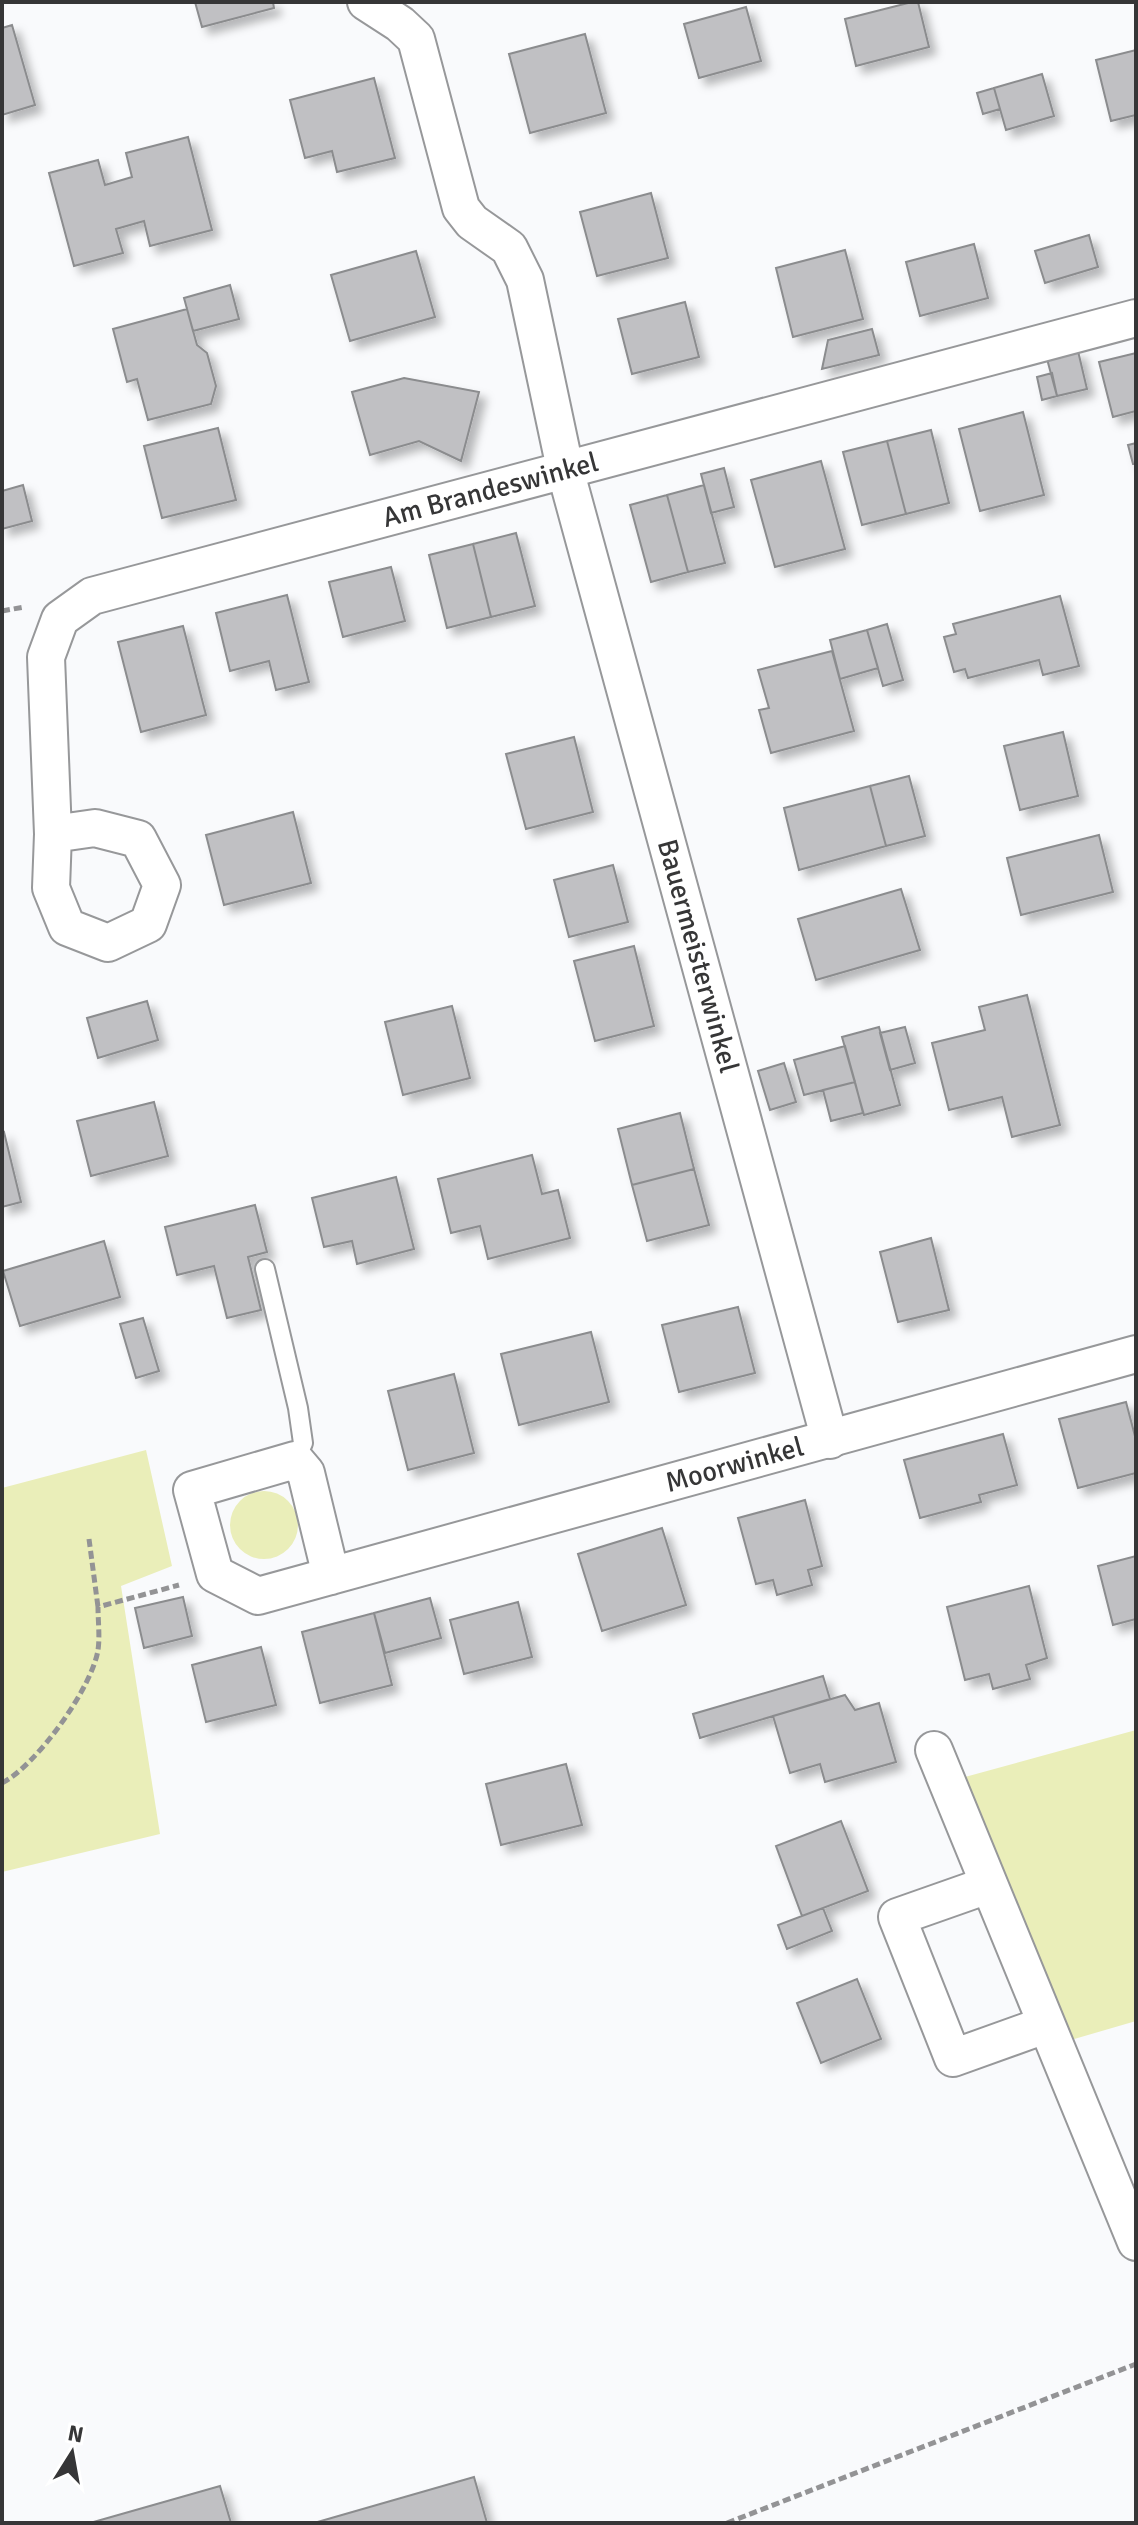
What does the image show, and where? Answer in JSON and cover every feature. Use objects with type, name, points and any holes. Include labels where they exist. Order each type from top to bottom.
[{"type":"street","name":"Bauermeisterwinkel","points":[[366,2],[416,39],[461,208],[472,222],[509,248],[525,280],[566,473],[830,1440]]},
{"type":"street","name":"Am Brandeswinkel","points":[[53,834],[46,657],[60,619],[92,596],[566,473],[1136,318]]},
{"type":"street","name":"Moorwinkel","points":[[215,1574],[258,1596],[1136,1354]]},
{"type":"street","points":[[215,1574],[192,1490],[295,1460],[306,1473],[331,1576]]},
{"type":"street","points":[[934,1750],[1136,2242]]},
{"type":"street","points":[[988,1885],[897,1917],[953,2058],[1045,2025]]},
{"type":"lane","points":[[265,1269],[298,1408],[303,1443],[295,1460]]},
{"type":"path","points":[[2,1783],[45,1743],[86,1688],[98,1650],[98,1607],[89,1539]]},
{"type":"path","points":[[98,1607],[215,1574]]},
{"type":"path","points":[[727,2523],[1136,2364]]},
{"type":"green space","points":[[146,1450],[172,1566],[121,1586],[160,1834],[2,1872],[2,1488]]},
{"type":"green space","points":[[264,1491],[277,1493],[288,1501],[296,1512],[296,1538],[288,1549],[277,1557],[264,1559],[251,1557],[240,1549],[232,1538],[230,1525],[232,1512],[240,1501],[251,1493]]},
{"type":"green space","points":[[1136,1730],[1136,2021],[1064,2042],[965,1777]]},
{"type":"building","points":[[195,2],[273,2],[274,8],[202,27]]},
{"type":"building","points":[[918,2],[929,47],[856,66],[845,19]]},
{"type":"building","points":[[746,7],[761,61],[699,78],[684,24]]},
{"type":"building","points":[[12,25],[35,105],[2,115],[2,28]]},
{"type":"building","points":[[585,34],[606,113],[530,133],[509,54]]},
{"type":"building","points":[[1136,50],[1136,115],[1111,121],[1096,60]]},
{"type":"building","points":[[1042,74],[1054,116],[1006,130],[994,88]]},
{"type":"building","points":[[374,78],[395,158],[337,172],[332,151],[305,158],[290,100]]},
{"type":"building","points":[[994,88],[1000,109],[983,114],[977,93]]},
{"type":"building","points":[[188,137],[212,230],[150,246],[144,221],[116,229],[123,253],[74,266],[49,173],[98,160],[105,185],[132,177],[126,153]]},
{"type":"building","points":[[651,193],[668,258],[597,276],[580,212]]},
{"type":"building","points":[[1089,235],[1098,267],[1045,283],[1035,251]]},
{"type":"building","points":[[974,244],[988,298],[920,316],[906,262]]},
{"type":"building","points":[[845,250],[863,319],[793,337],[776,268]]},
{"type":"building","points":[[416,251],[435,317],[350,341],[331,275]]},
{"type":"building","points":[[230,285],[239,319],[193,331],[184,298]]},
{"type":"building","points":[[685,302],[699,357],[632,374],[618,319]]},
{"type":"building","points":[[187,309],[197,345],[207,353],[216,386],[211,404],[148,420],[137,379],[127,382],[113,329]]},
{"type":"building","points":[[872,329],[879,355],[822,369],[828,340]]},
{"type":"building","points":[[1078,351],[1087,389],[1057,396],[1047,359]]},
{"type":"building","points":[[1136,353],[1136,411],[1113,417],[1099,362]]},
{"type":"building","points":[[1052,373],[1057,396],[1042,400],[1037,377]]},
{"type":"building","points":[[404,378],[479,392],[461,461],[419,441],[370,455],[352,392]]},
{"type":"building","points":[[1023,412],[1044,495],[980,511],[959,429]]},
{"type":"building","points":[[218,428],[236,500],[162,518],[144,446]]},
{"type":"building","points":[[931,430],[949,503],[906,514],[887,441]]},
{"type":"building","points":[[887,441],[906,514],[862,525],[843,452]]},
{"type":"building","points":[[1136,443],[1136,464],[1133,464],[1128,445]]},
{"type":"building","points":[[821,461],[845,549],[775,567],[751,480]]},
{"type":"building","points":[[724,468],[734,507],[711,513],[701,474]]},
{"type":"building","points":[[23,485],[32,521],[2,529],[2,491]]},
{"type":"building","points":[[704,485],[725,563],[688,572],[667,495]]},
{"type":"building","points":[[667,495],[688,572],[651,582],[630,505]]},
{"type":"building","points":[[516,533],[535,606],[491,617],[473,544]]},
{"type":"building","points":[[473,544],[491,617],[447,628],[429,555]]},
{"type":"building","points":[[391,567],[405,621],[343,637],[329,582]]},
{"type":"building","points":[[287,595],[309,682],[276,690],[269,661],[230,671],[216,613]]},
{"type":"building","points":[[1060,596],[1079,666],[1043,675],[1039,660],[968,678],[965,669],[954,672],[944,637],[956,634],[953,624]]},
{"type":"building","points":[[887,624],[903,680],[883,686],[867,630]]},
{"type":"building","points":[[183,626],[206,715],[141,732],[118,642]]},
{"type":"building","points":[[867,630],[878,668],[840,679],[830,640]]},
{"type":"building","points":[[832,651],[854,731],[771,753],[759,710],[769,708],[758,670]]},
{"type":"building","points":[[1063,732],[1078,796],[1020,810],[1004,746]]},
{"type":"building","points":[[574,737],[593,812],[526,829],[506,754]]},
{"type":"building","points":[[909,776],[925,836],[886,846],[870,786]]},
{"type":"building","points":[[870,786],[886,846],[799,870],[784,808]]},
{"type":"building","points":[[293,812],[311,883],[224,905],[206,835]]},
{"type":"building","points":[[1099,835],[1113,892],[1021,915],[1007,858]]},
{"type":"building","points":[[613,865],[628,922],[569,937],[554,880]]},
{"type":"building","points":[[901,889],[920,950],[816,980],[798,919]]},
{"type":"building","points":[[634,946],[654,1026],[595,1041],[574,961]]},
{"type":"building","points":[[1027,995],[1060,1125],[1012,1137],[1002,1097],[949,1110],[932,1043],[985,1030],[979,1007]]},
{"type":"building","points":[[147,1001],[158,1040],[98,1058],[87,1018]]},
{"type":"building","points":[[452,1006],[470,1078],[403,1095],[385,1022]]},
{"type":"building","points":[[879,1027],[900,1105],[864,1115],[842,1037]]},
{"type":"building","points":[[905,1027],[915,1063],[890,1070],[880,1033]]},
{"type":"building","points":[[845,1046],[855,1082],[804,1095],[794,1060]]},
{"type":"building","points":[[784,1063],[796,1102],[770,1110],[758,1071]]},
{"type":"building","points":[[855,1082],[863,1113],[831,1121],[823,1090]]},
{"type":"building","points":[[154,1102],[168,1156],[91,1176],[77,1121]]},
{"type":"building","points":[[680,1113],[694,1169],[632,1185],[618,1129]]},
{"type":"building","points":[[2,1133],[21,1202],[2,1207]]},
{"type":"building","points":[[532,1155],[542,1194],[558,1190],[570,1238],[488,1259],[480,1226],[451,1233],[438,1179]]},
{"type":"building","points":[[694,1169],[709,1225],[647,1241],[632,1185]]},
{"type":"building","points":[[396,1177],[414,1249],[357,1264],[352,1241],[324,1247],[312,1198]]},
{"type":"building","points":[[255,1205],[267,1252],[248,1257],[261,1310],[227,1318],[214,1266],[177,1275],[165,1227]]},
{"type":"building","points":[[931,1238],[949,1310],[898,1322],[880,1252]]},
{"type":"building","points":[[104,1241],[120,1297],[20,1326],[3,1271]]},
{"type":"building","points":[[738,1307],[755,1373],[679,1392],[662,1325]]},
{"type":"building","points":[[143,1318],[159,1371],[136,1378],[120,1324]]},
{"type":"building","points":[[591,1332],[609,1402],[519,1425],[501,1354]]},
{"type":"building","points":[[454,1374],[474,1453],[408,1470],[388,1391]]},
{"type":"building","points":[[1126,1402],[1136,1440],[1136,1473],[1078,1488],[1059,1419]]},
{"type":"building","points":[[1003,1434],[1017,1485],[979,1495],[981,1502],[920,1518],[904,1460]]},
{"type":"building","points":[[805,1500],[822,1566],[808,1570],[812,1585],[777,1595],[773,1580],[756,1584],[738,1518]]},
{"type":"building","points":[[662,1528],[686,1605],[602,1631],[578,1554]]},
{"type":"building","points":[[1136,1556],[1136,1619],[1113,1625],[1098,1566]]},
{"type":"building","points":[[1029,1586],[1047,1658],[1026,1665],[1030,1679],[993,1689],[989,1674],[965,1680],[947,1607]]},
{"type":"building","points":[[183,1597],[192,1636],[144,1648],[135,1608]]},
{"type":"building","points":[[430,1598],[441,1638],[385,1653],[374,1613]]},
{"type":"building","points":[[518,1602],[532,1657],[464,1674],[450,1620]]},
{"type":"building","points":[[374,1613],[392,1685],[320,1703],[302,1632]]},
{"type":"building","points":[[261,1647],[276,1705],[206,1722],[192,1665]]},
{"type":"building","points":[[823,1676],[830,1699],[700,1738],[693,1714]]},
{"type":"building","points":[[845,1695],[855,1710],[879,1703],[896,1762],[825,1782],[820,1764],[790,1773],[773,1716]]},
{"type":"building","points":[[566,1764],[582,1825],[501,1845],[486,1784]]},
{"type":"building","points":[[841,1821],[868,1891],[802,1916],[776,1846]]},
{"type":"building","points":[[823,1908],[832,1931],[787,1949],[778,1925]]},
{"type":"building","points":[[857,1979],[881,2039],[821,2063],[797,2003]]},
{"type":"building","points":[[474,2477],[487,2523],[314,2523]]},
{"type":"building","points":[[220,2486],[231,2523],[90,2523]]}]
